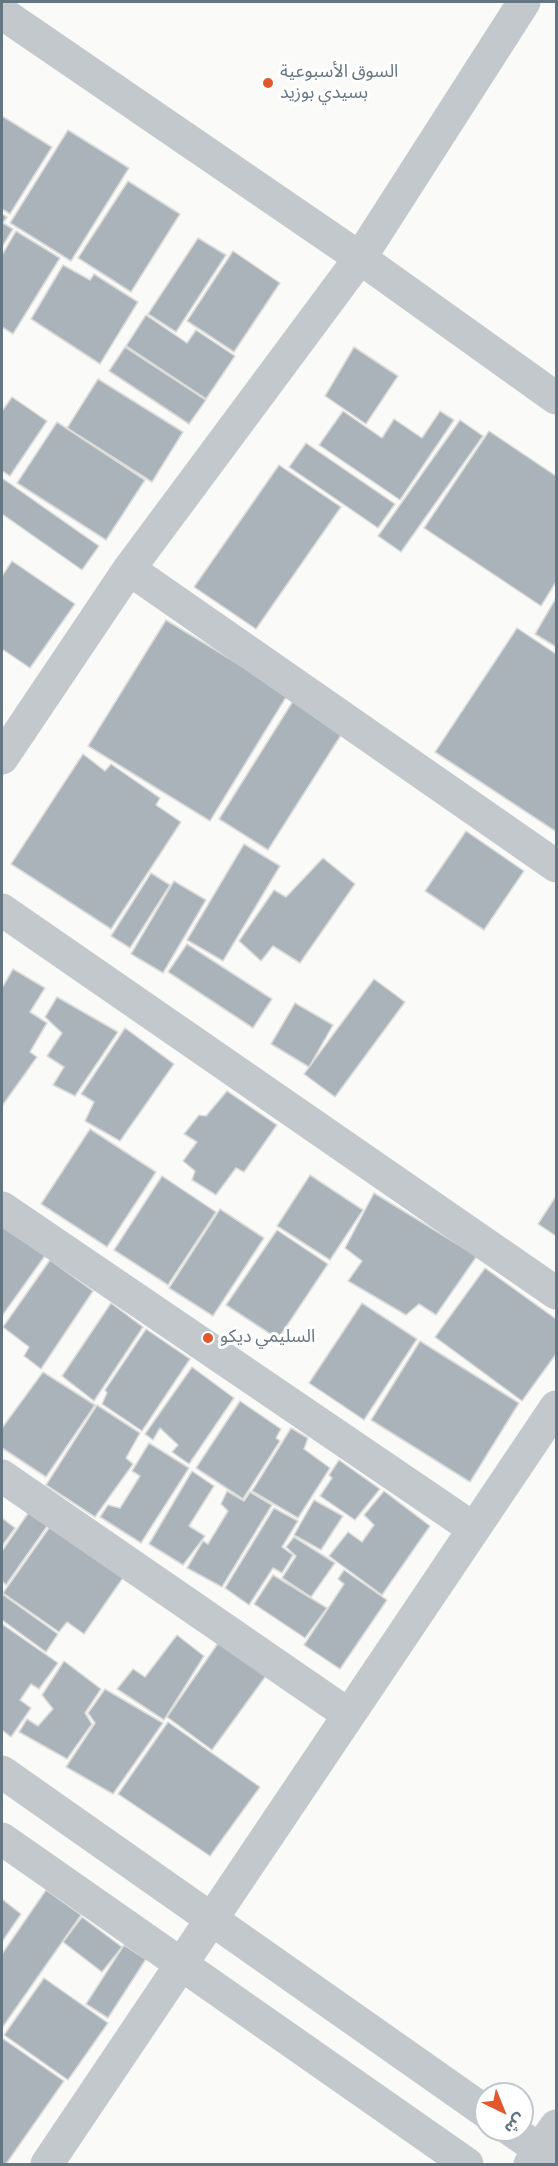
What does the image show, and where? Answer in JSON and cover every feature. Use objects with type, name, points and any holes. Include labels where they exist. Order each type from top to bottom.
[{"type":"street","points":[[2,758],[129,569],[360,258],[524,2]]},
{"type":"street","points":[[2,13],[360,258],[556,398]]},
{"type":"street","points":[[129,569],[556,866]]},
{"type":"street","points":[[2,910],[556,1293]]},
{"type":"street","points":[[2,1208],[474,1529]]},
{"type":"street","points":[[47,2164],[556,1407]]},
{"type":"street","points":[[2,1476],[349,1715]]},
{"type":"street","points":[[2,1772],[474,2104]]},
{"type":"street","points":[[2,1839],[468,2164]]},
{"type":"street","points":[[532,2142],[546,2150]]},
{"type":"building","points":[[2,116],[52,147],[10,214],[2,209]]},
{"type":"building","points":[[68,130],[129,168],[71,261],[10,223]]},
{"type":"building","points":[[128,181],[180,214],[131,292],[78,258]]},
{"type":"building","points":[[2,214],[7,217],[3,223],[13,229],[2,247]]},
{"type":"building","points":[[16,231],[60,258],[13,334],[2,327],[2,255]]},
{"type":"building","points":[[198,238],[226,255],[176,332],[148,314]]},
{"type":"building","points":[[233,251],[280,283],[234,352],[187,321]]},
{"type":"building","points":[[63,265],[90,280],[94,274],[138,302],[100,364],[31,319]]},
{"type":"building","points":[[146,315],[187,343],[196,330],[235,356],[206,399],[126,346]]},
{"type":"building","points":[[125,347],[206,400],[189,424],[109,371]]},
{"type":"building","points":[[354,347],[398,376],[366,424],[325,396]]},
{"type":"building","points":[[98,379],[183,432],[152,482],[67,428]]},
{"type":"building","points":[[12,397],[47,421],[10,476],[2,471],[2,411]]},
{"type":"building","points":[[343,411],[382,438],[394,419],[422,438],[440,411],[454,420],[400,500],[319,445]]},
{"type":"building","points":[[460,420],[483,436],[401,552],[378,536]]},
{"type":"building","points":[[57,422],[145,480],[106,540],[17,483]]},
{"type":"building","points":[[489,431],[556,476],[556,582],[541,606],[424,528]]},
{"type":"building","points":[[306,443],[395,504],[378,528],[289,467]]},
{"type":"building","points":[[279,465],[341,507],[256,629],[194,587]]},
{"type":"building","points":[[2,478],[99,546],[82,570],[2,514]]},
{"type":"building","points":[[12,561],[75,604],[30,668],[2,649],[2,576]]},
{"type":"building","points":[[556,598],[556,647],[535,634]]},
{"type":"building","points":[[166,620],[288,694],[210,821],[88,746]]},
{"type":"building","points":[[517,628],[556,654],[555,831],[435,752]]},
{"type":"building","points":[[293,701],[343,732],[268,850],[219,819]]},
{"type":"building","points":[[83,754],[105,771],[111,764],[160,798],[156,805],[181,822],[111,929],[11,864]]},
{"type":"building","points":[[466,831],[524,871],[484,930],[425,891]]},
{"type":"building","points":[[244,844],[280,866],[223,961],[187,940]]},
{"type":"building","points":[[323,858],[355,884],[300,963],[273,946],[261,961],[239,941],[274,890],[286,897]]},
{"type":"building","points":[[151,873],[170,885],[130,948],[111,936]]},
{"type":"building","points":[[174,881],[206,900],[163,973],[131,954]]},
{"type":"building","points":[[187,944],[272,999],[253,1028],[168,972]]},
{"type":"building","points":[[13,969],[45,988],[30,1012],[47,1023],[30,1052],[37,1057],[2,1106],[2,988]]},
{"type":"building","points":[[374,979],[405,1002],[335,1097],[304,1074]]},
{"type":"building","points":[[57,997],[118,1032],[75,1096],[53,1085],[64,1067],[47,1056],[62,1033],[45,1017]]},
{"type":"building","points":[[295,1003],[333,1025],[309,1067],[271,1044]]},
{"type":"building","points":[[125,1028],[174,1064],[120,1141],[85,1121],[94,1102],[81,1094]]},
{"type":"building","points":[[227,1091],[277,1125],[244,1172],[236,1168],[216,1195],[192,1180],[195,1171],[183,1161],[197,1142],[184,1134],[199,1115],[206,1116]]},
{"type":"building","points":[[90,1129],[156,1172],[107,1247],[41,1204]]},
{"type":"building","points":[[310,1175],[363,1210],[330,1260],[277,1226]]},
{"type":"building","points":[[162,1176],[216,1212],[168,1285],[114,1250]]},
{"type":"building","points":[[374,1193],[477,1256],[436,1315],[419,1304],[406,1315],[348,1281],[362,1261],[345,1248]]},
{"type":"building","points":[[556,1196],[556,1236],[538,1224]]},
{"type":"building","points":[[220,1209],[264,1238],[213,1316],[169,1288]]},
{"type":"building","points":[[2,1224],[47,1253],[2,1316]]},
{"type":"building","points":[[277,1230],[328,1264],[278,1339],[226,1305]]},
{"type":"building","points":[[50,1260],[93,1291],[41,1369],[24,1356],[29,1347],[3,1327]]},
{"type":"building","points":[[485,1268],[556,1319],[556,1354],[522,1401],[435,1337]]},
{"type":"building","points":[[111,1303],[143,1327],[94,1401],[62,1376]]},
{"type":"building","points":[[362,1303],[417,1339],[364,1420],[309,1383]]},
{"type":"building","points":[[146,1329],[190,1359],[142,1431],[102,1404],[107,1393],[105,1390]]},
{"type":"building","points":[[420,1341],[519,1403],[470,1482],[371,1420]]},
{"type":"building","points":[[192,1367],[234,1398],[189,1464],[172,1452],[178,1445],[160,1428],[153,1440],[145,1434]]},
{"type":"building","points":[[43,1372],[95,1405],[46,1477],[2,1448],[2,1428]]},
{"type":"building","points":[[240,1401],[281,1429],[276,1438],[280,1441],[243,1499],[196,1468]]},
{"type":"building","points":[[97,1405],[140,1433],[126,1458],[133,1464],[95,1517],[46,1485]]},
{"type":"building","points":[[291,1428],[308,1438],[304,1449],[330,1468],[298,1518],[252,1491]]},
{"type":"building","points":[[149,1443],[189,1468],[141,1543],[100,1517],[108,1505],[120,1508],[140,1476],[132,1471]]},
{"type":"building","points":[[339,1460],[380,1489],[355,1520],[320,1496],[332,1478],[329,1475]]},
{"type":"building","points":[[192,1471],[214,1486],[189,1526],[205,1536],[183,1565],[149,1544]]},
{"type":"building","points":[[227,1491],[244,1501],[250,1492],[272,1505],[222,1587],[187,1568],[203,1541],[208,1544],[228,1511],[221,1504]]},
{"type":"building","points":[[384,1491],[430,1526],[382,1595],[329,1556],[348,1532],[362,1542],[374,1525],[364,1515]]},
{"type":"building","points":[[314,1500],[343,1516],[321,1550],[294,1535]]},
{"type":"building","points":[[274,1508],[298,1521],[282,1547],[293,1555],[282,1573],[273,1568],[249,1605],[225,1588]]},
{"type":"building","points":[[31,1509],[50,1522],[6,1585],[2,1581],[2,1551]]},
{"type":"building","points":[[2,1518],[15,1528],[2,1546]]},
{"type":"building","points":[[54,1521],[127,1572],[84,1634],[67,1622],[59,1632],[3,1593]]},
{"type":"building","points":[[294,1537],[335,1563],[311,1597],[282,1578],[296,1556],[286,1547]]},
{"type":"building","points":[[344,1570],[387,1600],[340,1669],[304,1645],[344,1584],[338,1579]]},
{"type":"building","points":[[273,1575],[327,1608],[305,1638],[254,1604]]},
{"type":"building","points":[[2,1594],[58,1634],[46,1652],[2,1620]]},
{"type":"building","points":[[2,1624],[58,1663],[39,1689],[31,1684],[20,1700],[31,1708],[11,1737],[2,1730]]},
{"type":"building","points":[[177,1635],[204,1656],[164,1720],[117,1689],[133,1669],[145,1677]]},
{"type":"building","points":[[223,1636],[271,1669],[212,1750],[167,1717]]},
{"type":"building","points":[[64,1661],[101,1689],[85,1713],[92,1724],[67,1759],[19,1732],[27,1719],[38,1726],[53,1709],[42,1695]]},
{"type":"building","points":[[105,1689],[163,1723],[113,1794],[66,1767],[95,1723],[88,1713]]},
{"type":"building","points":[[168,1722],[260,1787],[210,1856],[118,1794]]},
{"type":"building","points":[[46,1890],[81,1915],[2,2028],[2,1954]]},
{"type":"building","points":[[2,1899],[21,1914],[2,1942]]},
{"type":"building","points":[[82,1917],[122,1947],[102,1972],[63,1942]]},
{"type":"building","points":[[124,1945],[146,1959],[108,2018],[86,2004]]},
{"type":"building","points":[[44,1978],[108,2023],[68,2080],[4,2035]]},
{"type":"building","points":[[2,2038],[64,2081],[6,2164],[2,2164]]},
{"type":"place","name":"السوق الأسبوعية بسيدي بوزيد","points":[[268,83]]},
{"type":"place","name":"السليمي ديكو","points":[[208,1338]]}]
